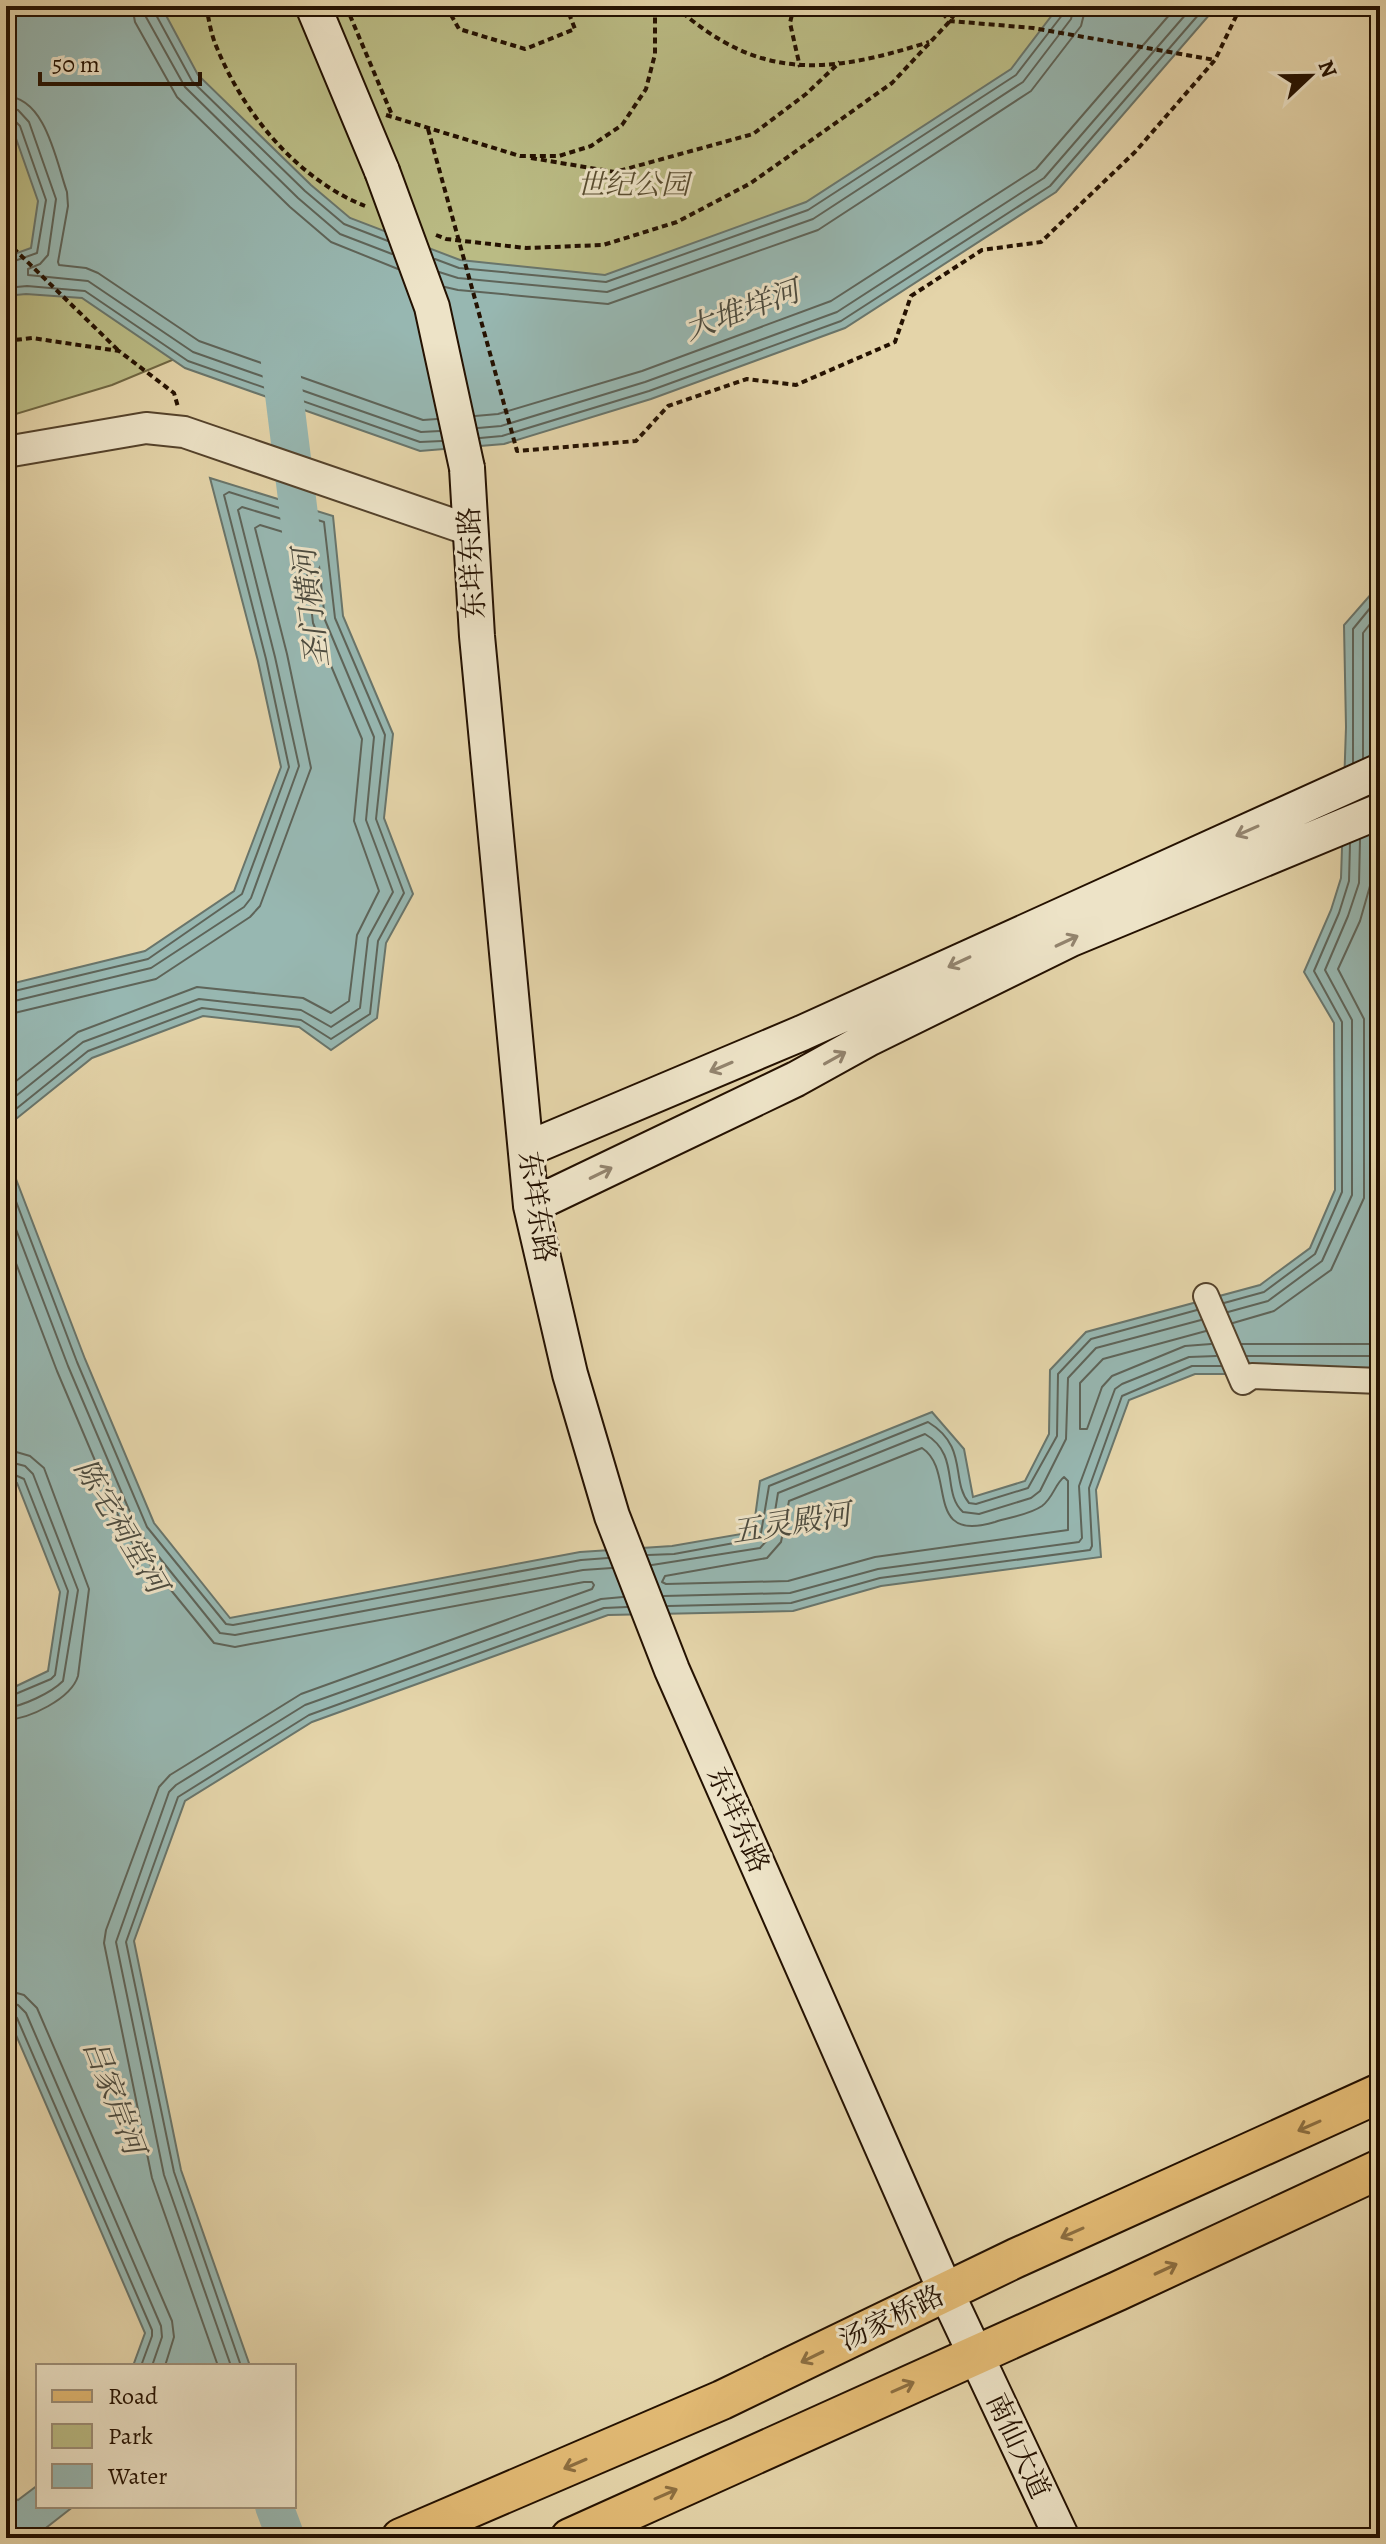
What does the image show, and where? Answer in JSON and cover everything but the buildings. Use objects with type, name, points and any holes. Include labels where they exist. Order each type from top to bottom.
[{"type":"main road","name":"东垟东路","points":[[313,6],[382,171],[432,307],[467,468],[478,652],[531,1206],[570,1374],[612,1516],[672,1670],[974,2354]]},
{"type":"main road","points":[[527,1149],[802,1033],[1380,771]]},
{"type":"main road","points":[[531,1206],[796,1079],[870,1038],[1071,939],[1380,811]]},
{"type":"main road","name":"汤家桥路","points":[[406,2536],[722,2400],[1016,2258],[1380,2093]]},
{"type":"main road","points":[[570,2538],[1118,2291],[1380,2169]]},
{"type":"main road","name":"南仙大道","points":[[974,2354],[1062,2538]]},
{"type":"street","points":[[6,452],[146,428],[184,432],[470,530]]},
{"type":"street","points":[[1206,1296],[1243,1382],[1252,1376],[1380,1381]]},
{"type":"path","points":[[206,6],[216,47],[250,111],[301,167],[339,196],[366,207]]},
{"type":"path","points":[[346,6],[392,115]]},
{"type":"path","points":[[446,6],[459,29],[525,49],[575,29],[566,6]]},
{"type":"path","points":[[520,156],[559,156],[591,146],[622,125],[646,89],[655,54],[655,6]]},
{"type":"path","points":[[675,6],[702,30],[752,56],[800,67],[879,58],[931,41]]},
{"type":"path","points":[[794,6],[790,23],[800,67]]},
{"type":"path","points":[[935,6],[950,21],[1033,28],[1215,60]]},
{"type":"path","points":[[433,234],[459,241],[526,248],[603,245],[677,222],[751,183],[892,83],[950,21],[960,6]]},
{"type":"path","points":[[428,129],[517,451],[636,441],[668,406],[747,379],[796,385],[895,342],[911,296],[982,250],[1041,242],[1135,152],[1215,60],[1241,6]]},
{"type":"path","points":[[357,113],[392,115],[520,156],[615,172],[753,134],[806,94],[840,62]]},
{"type":"path","points":[[6,241],[119,351],[174,393],[184,432]]},
{"type":"path","points":[[6,341],[32,338],[119,351]]},
{"type":"green space","name":"世纪公园","points":[[6,6],[1218,6],[1033,171],[679,369],[225,338],[112,385],[6,417]]},
{"type":"water","name":"大堆垟河","points":[[6,6],[161,6],[198,75],[311,185],[350,218],[460,260],[605,275],[806,202],[1011,69],[1059,6],[1217,6],[1056,192],[845,328],[651,399],[504,444],[420,451],[185,368],[82,298],[26,294],[6,296],[6,257],[31,248],[38,201],[13,130],[6,123]]},
{"type":"water","points":[[210,478],[333,516],[343,616],[393,734],[384,818],[413,894],[386,943],[377,1018],[331,1050],[299,1027],[203,1016],[92,1058],[6,1127],[6,985],[145,951],[234,891],[281,767],[258,661]]},
{"type":"water","points":[[1380,584],[1380,1374],[1195,1374],[1129,1400],[1096,1490],[1101,1557],[881,1586],[793,1611],[608,1615],[312,1722],[185,1801],[134,1941],[181,2170],[249,2364],[134,2364],[145,2333],[6,2012],[6,1691],[48,1671],[60,1592],[17,1483],[6,1477],[6,1153],[85,1359],[154,1523],[230,1618],[580,1552],[672,1546],[753,1532],[760,1481],[932,1412],[964,1449],[973,1497],[1025,1481],[1049,1434],[1050,1370],[1086,1332],[1260,1285],[1310,1248],[1335,1190],[1334,1023],[1304,972],[1331,910],[1341,878],[1346,727],[1344,625]]},
{"type":"water","points":[[36,2486],[36,2508],[71,2508],[33,2538],[6,2538],[6,2493],[18,2500]]},
{"type":"waterway","name":"圣门横河","points":[[279,354],[304,555]]},
{"type":"waterway","name":"吕家岸河","points":[[275,2508],[286,2538]]},
{"type":"water label","name":"五灵殿河","points":[[791,1523]]},
{"type":"water label","name":"陈宅祠堂河","points":[[121,1526]]}]
